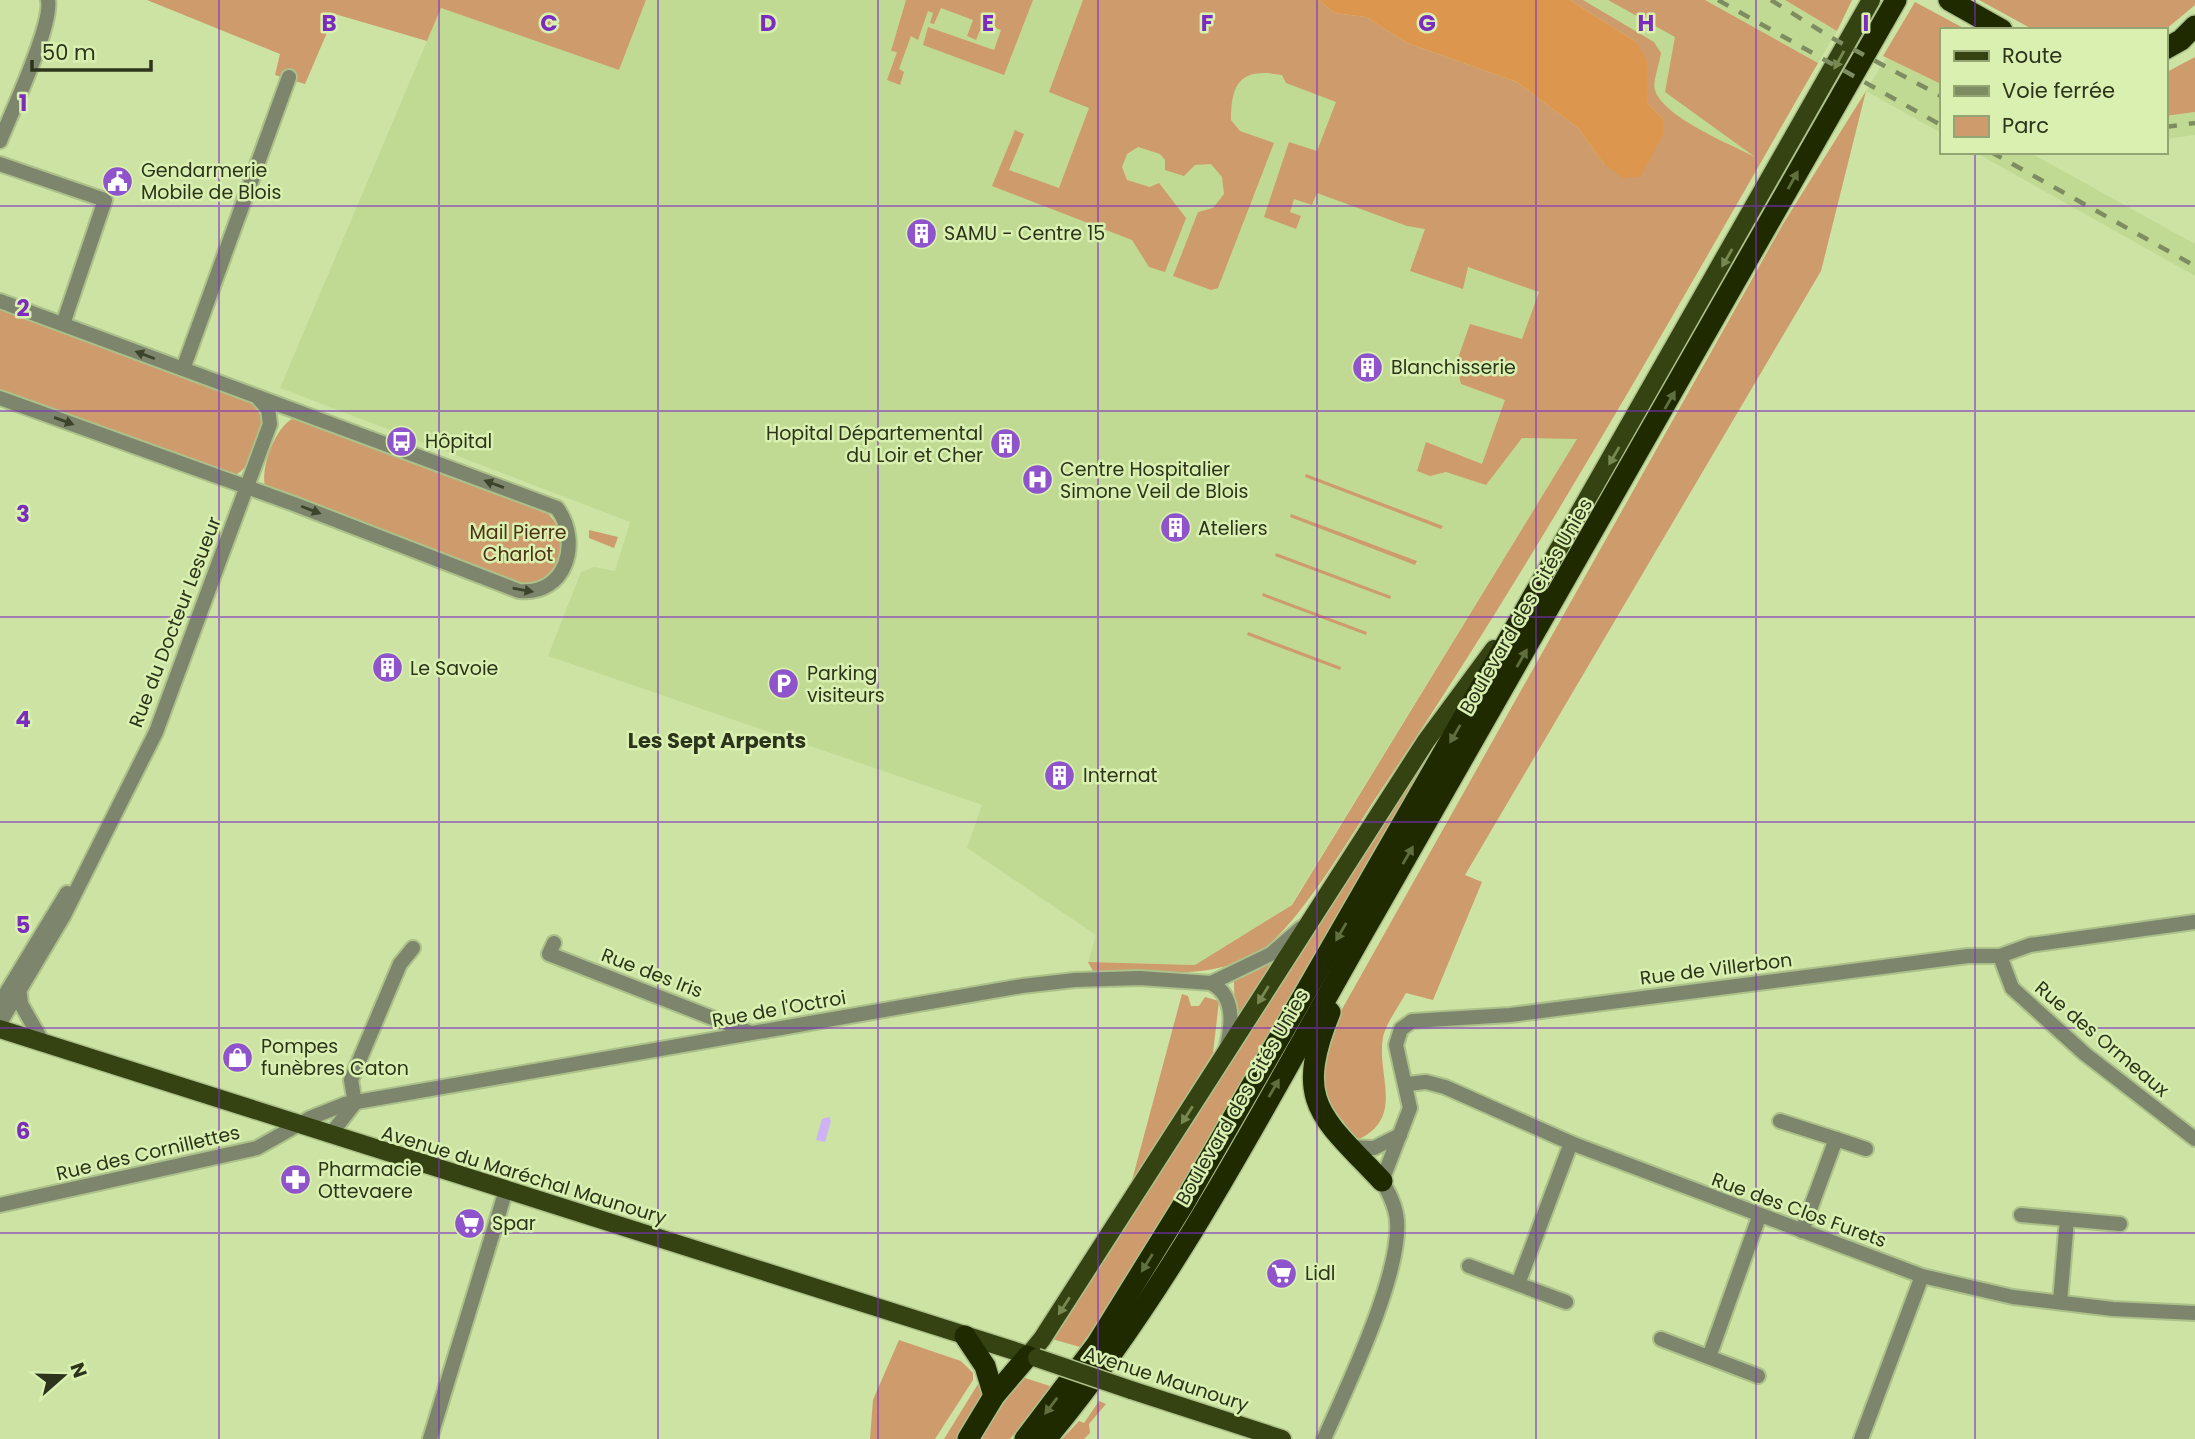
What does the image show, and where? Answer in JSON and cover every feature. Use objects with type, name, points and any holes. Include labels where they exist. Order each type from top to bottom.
[{"type":"highway","points":[[1950,0],[1999,28]]},
{"type":"highway","name":"Boulevard des Cités Unies","points":[[1046,1439],[1098,1377],[1191,1232],[1895,2]]},
{"type":"highway","points":[[2167,48],[2181,40],[2195,26]]},
{"type":"highway","name":"Boulevard des Cités Unies","points":[[1025,1439],[1097,1343],[1183,1205],[1537,590]]},
{"type":"highway","points":[[1362,935],[1315,1050],[1311,1080],[1317,1105],[1350,1147],[1382,1181]]},
{"type":"highway","points":[[965,1336],[985,1366],[995,1396]]},
{"type":"highway","points":[[968,1439],[995,1396],[1032,1357]]},
{"type":"main road","name":"Boulevard des Cités Unies","points":[[1537,590],[1871,0]]},
{"type":"main road","points":[[1032,1357],[1426,741],[1537,590]]},
{"type":"main road","name":"Avenue du Maréchal Maunoury","points":[[0,1029],[1032,1357]]},
{"type":"main road","name":"Avenue Maunoury","points":[[1032,1357],[1282,1439]]},
{"type":"street","points":[[0,141],[47,19],[50,9],[48,0]]},
{"type":"street","points":[[183,369],[289,77]]},
{"type":"street","points":[[0,164],[106,200],[63,324]]},
{"type":"street","points":[[0,301],[557,508],[566,520],[570,536],[558,578],[548,588],[534,593],[519,591],[246,487],[0,398]]},
{"type":"street","points":[[254,396],[268,410],[270,424]]},
{"type":"street","points":[[270,424],[279,414],[295,411]]},
{"type":"street","name":"Rue du Docteur Lesueur","points":[[0,1023],[20,995],[63,917],[156,732],[270,424]]},
{"type":"street","name":"Rue du Docteur Lesueur","points":[[0,1003],[5,979],[90,860]]},
{"type":"street","name":"Rue de l'Octroi","points":[[299,1125],[333,1107],[1075,979],[1140,978],[1211,983],[1271,954],[1312,916]]},
{"type":"street","name":"Rue de Villerbon","points":[[1382,1181],[1410,1108],[1407,1084],[1397,1054],[1398,1035],[1406,1024],[1418,1019],[1510,1015],[1968,956],[2000,956],[2030,945],[2195,922]]},
{"type":"street","name":"Rue des Iris","points":[[554,943],[549,954],[752,1033]]},
{"type":"street","points":[[330,1135],[355,1103],[351,1080],[400,964],[413,948]]},
{"type":"street","name":"Rue des Ormeaux","points":[[2000,956],[2012,988],[2085,1054],[2195,1139]]},
{"type":"street","points":[[1211,983],[1222,989],[1228,998],[1229,1037],[1224,1058]]},
{"type":"street","points":[[20,995],[21,1004],[43,1043]]},
{"type":"street","name":"Rue des Clos Furets","points":[[1407,1084],[1426,1082],[1445,1087],[1571,1143],[1759,1217],[1922,1276],[2013,1297],[2195,1313]]},
{"type":"street","points":[[1780,1121],[1866,1149]]},
{"type":"street","name":"Rue des Cornillettes","points":[[0,1205],[257,1148],[299,1125]]},
{"type":"street","points":[[1350,1147],[1374,1148],[1400,1135]]},
{"type":"street","points":[[1802,1231],[1836,1139]]},
{"type":"street","points":[[1518,1284],[1571,1143]]},
{"type":"street","points":[[1324,1439],[1378,1305],[1394,1256],[1397,1220],[1382,1181]]},
{"type":"street","points":[[430,1439],[506,1190]]},
{"type":"street","points":[[2021,1215],[2120,1224]]},
{"type":"street","points":[[1709,1357],[1759,1217]]},
{"type":"street","points":[[2060,1302],[2067,1219]]},
{"type":"street","points":[[1469,1266],[1566,1302]]},
{"type":"street","points":[[1861,1439],[1922,1276]]},
{"type":"street","points":[[1661,1339],[1758,1376]]},
{"type":"shaded area","name":"Centre Hospitalier Simone Veil de Blois","points":[[646,0],[1659,0],[1807,81],[1577,439],[1291,905],[1195,965],[1088,962],[1096,935],[967,848],[982,805],[548,656],[581,572],[594,567],[615,571],[630,522],[280,388],[441,8],[619,70]]},
{"type":"shaded area","points":[[1319,0],[1570,0],[1636,42],[1647,61],[1647,103],[1663,119],[1663,135],[1640,177],[1623,178],[1604,164],[1578,128],[1517,82],[1407,43],[1366,17],[1334,13]]},
{"type":"shaded area","points":[[1705,0],[1785,0],[1837,31],[1818,63]]},
{"type":"shaded area","points":[[1886,58],[1940,84],[1940,132],[1866,91]]},
{"type":"shaded area","points":[[2195,112],[2195,135],[2167,139],[2167,116]]},
{"type":"shaded area","points":[[1979,154],[2033,154],[2195,244],[2195,276]]},
{"type":"shaded area","points":[[829,1117],[831,1121],[825,1142],[816,1140],[822,1119]]},
{"type":"green space","points":[[147,0],[646,0],[619,70],[441,8],[427,41],[335,14],[305,84],[275,75],[280,54]]},
{"type":"green space","points":[[906,0],[1033,0],[1004,75],[923,45],[928,27],[994,50],[1001,30],[983,23],[976,40],[967,36],[973,20],[941,8],[934,24],[930,23],[933,13],[928,11],[918,40],[911,36],[899,69],[904,72],[900,85],[887,80],[897,52],[891,51]]},
{"type":"green space","points":[[1083,0],[1319,0],[1334,13],[1366,17],[1407,43],[1517,82],[1578,128],[1604,164],[1663,119],[1647,103],[1646,84],[1636,42],[1570,0],[1583,0],[1654,42],[1661,53],[1654,87],[1661,100],[1684,120],[1755,157],[1665,92],[1675,37],[1608,0],[1705,0],[1818,63],[1548,527],[1434,710],[1320,883],[1287,926],[1256,954],[1218,968],[1198,971],[1093,971],[1088,962],[1195,965],[1292,905],[1577,439],[1522,438],[1486,485],[1446,472],[1430,476],[1417,471],[1426,442],[1482,464],[1505,400],[1461,384],[1456,364],[1470,324],[1522,339],[1539,292],[1468,267],[1463,289],[1410,271],[1425,229],[1407,226],[1317,193],[1312,205],[1294,199],[1290,212],[1301,216],[1296,229],[1264,217],[1289,142],[1317,151],[1336,102],[1286,83],[1282,75],[1258,73],[1249,76],[1242,80],[1233,95],[1231,120],[1240,131],[1274,143],[1218,288],[1211,290],[1173,276],[1198,212],[1213,208],[1224,194],[1222,177],[1211,164],[1195,165],[1184,176],[1165,170],[1165,160],[1160,154],[1138,147],[1127,154],[1122,167],[1127,180],[1150,187],[1159,183],[1186,218],[1165,272],[1149,267],[1132,240],[992,186],[1015,130],[1024,134],[1009,170],[1059,188],[1089,108],[1049,92]]},
{"type":"green space","points":[[1785,0],[1852,0],[1837,31]]},
{"type":"green space","points":[[1979,0],[2195,0],[2195,5],[2167,28],[2030,28]]},
{"type":"green space","points":[[1915,2],[1963,28],[1940,28],[1940,84],[1883,56]]},
{"type":"green space","points":[[2195,57],[2195,112],[2167,116],[2167,72]]},
{"type":"green space","points":[[1866,91],[1821,271],[1465,875],[1482,882],[1433,1000],[1406,993],[1387,1026],[1382,1051],[1385,1108],[1381,1120],[1372,1131],[1357,1140],[1330,1104],[1321,1078],[1341,1011],[1783,224]]},
{"type":"green space","points":[[0,307],[253,403],[262,418],[250,460],[233,476],[0,392]]},
{"type":"green space","name":"Mail Pierre Charlot","points":[[294,418],[543,510],[559,531],[558,557],[553,568],[544,578],[533,584],[519,585],[267,492],[264,474],[274,440],[280,430]]},
{"type":"green space","points":[[1306,474],[1443,526],[1441,529],[1305,477]]},
{"type":"green space","points":[[1291,514],[1417,561],[1415,565],[1290,517]]},
{"type":"green space","points":[[589,530],[618,537],[614,548],[589,538]]},
{"type":"green space","points":[[1276,553],[1391,596],[1390,599],[1275,556]]},
{"type":"green space","points":[[1263,593],[1367,632],[1366,635],[1262,596]]},
{"type":"green space","points":[[1248,632],[1341,667],[1340,670],[1247,635]]},
{"type":"green space","points":[[1441,731],[1441,738],[1125,1283],[1080,1347],[1052,1339]]},
{"type":"green space","points":[[1275,961],[1235,1030],[1234,981]]},
{"type":"green space","points":[[1182,994],[1188,996],[1191,1006],[1199,1006],[1205,997],[1219,1001],[1213,1053],[1131,1184]]},
{"type":"green space","points":[[899,1340],[961,1361],[973,1373],[973,1380],[935,1439],[870,1439],[873,1400]]},
{"type":"green space","points":[[985,1377],[982,1398],[959,1439],[944,1439],[978,1384]]},
{"type":"green space","points":[[1022,1377],[1053,1387],[1010,1439],[979,1439]]},
{"type":"green space","points":[[1099,1401],[1106,1404],[1089,1424],[1090,1433],[1084,1439],[1062,1439],[1079,1421],[1084,1423]]},
{"type":"railway","points":[[1718,0],[1940,124]]},
{"type":"railway","points":[[1771,0],[1832,38],[1940,95]]},
{"type":"railway","points":[[2167,127],[2195,123]]},
{"type":"railway","points":[[1995,154],[2195,266]]},
{"type":"place","name":"Gendarmerie Mobile de Blois","points":[[118,181]]},
{"type":"place","name":"SAMU - Centre 15","points":[[921,233]]},
{"type":"place","name":"Blanchisserie","points":[[1368,367]]},
{"type":"place","name":"Hôpital","points":[[402,441]]},
{"type":"place","name":"Hopital Départemental du Loir et Cher","points":[[1006,444]]},
{"type":"place","name":"Centre Hospitalier Simone Veil de Blois","points":[[1037,480]]},
{"type":"place","name":"Ateliers","points":[[1175,528]]},
{"type":"place","name":"Le Savoie","points":[[387,668]]},
{"type":"place","name":"Parking visiteurs","points":[[784,684]]},
{"type":"place","name":"Internat","points":[[1060,775]]},
{"type":"place","name":"Pompes funèbres Caton","points":[[238,1057]]},
{"type":"place","name":"Pharmacie Ottevaere","points":[[295,1180]]},
{"type":"place","name":"Spar","points":[[469,1223]]},
{"type":"place","name":"Lidl","points":[[1282,1273]]},
{"type":"district","name":"Les Sept Arpents","points":[[717,740]]}]
